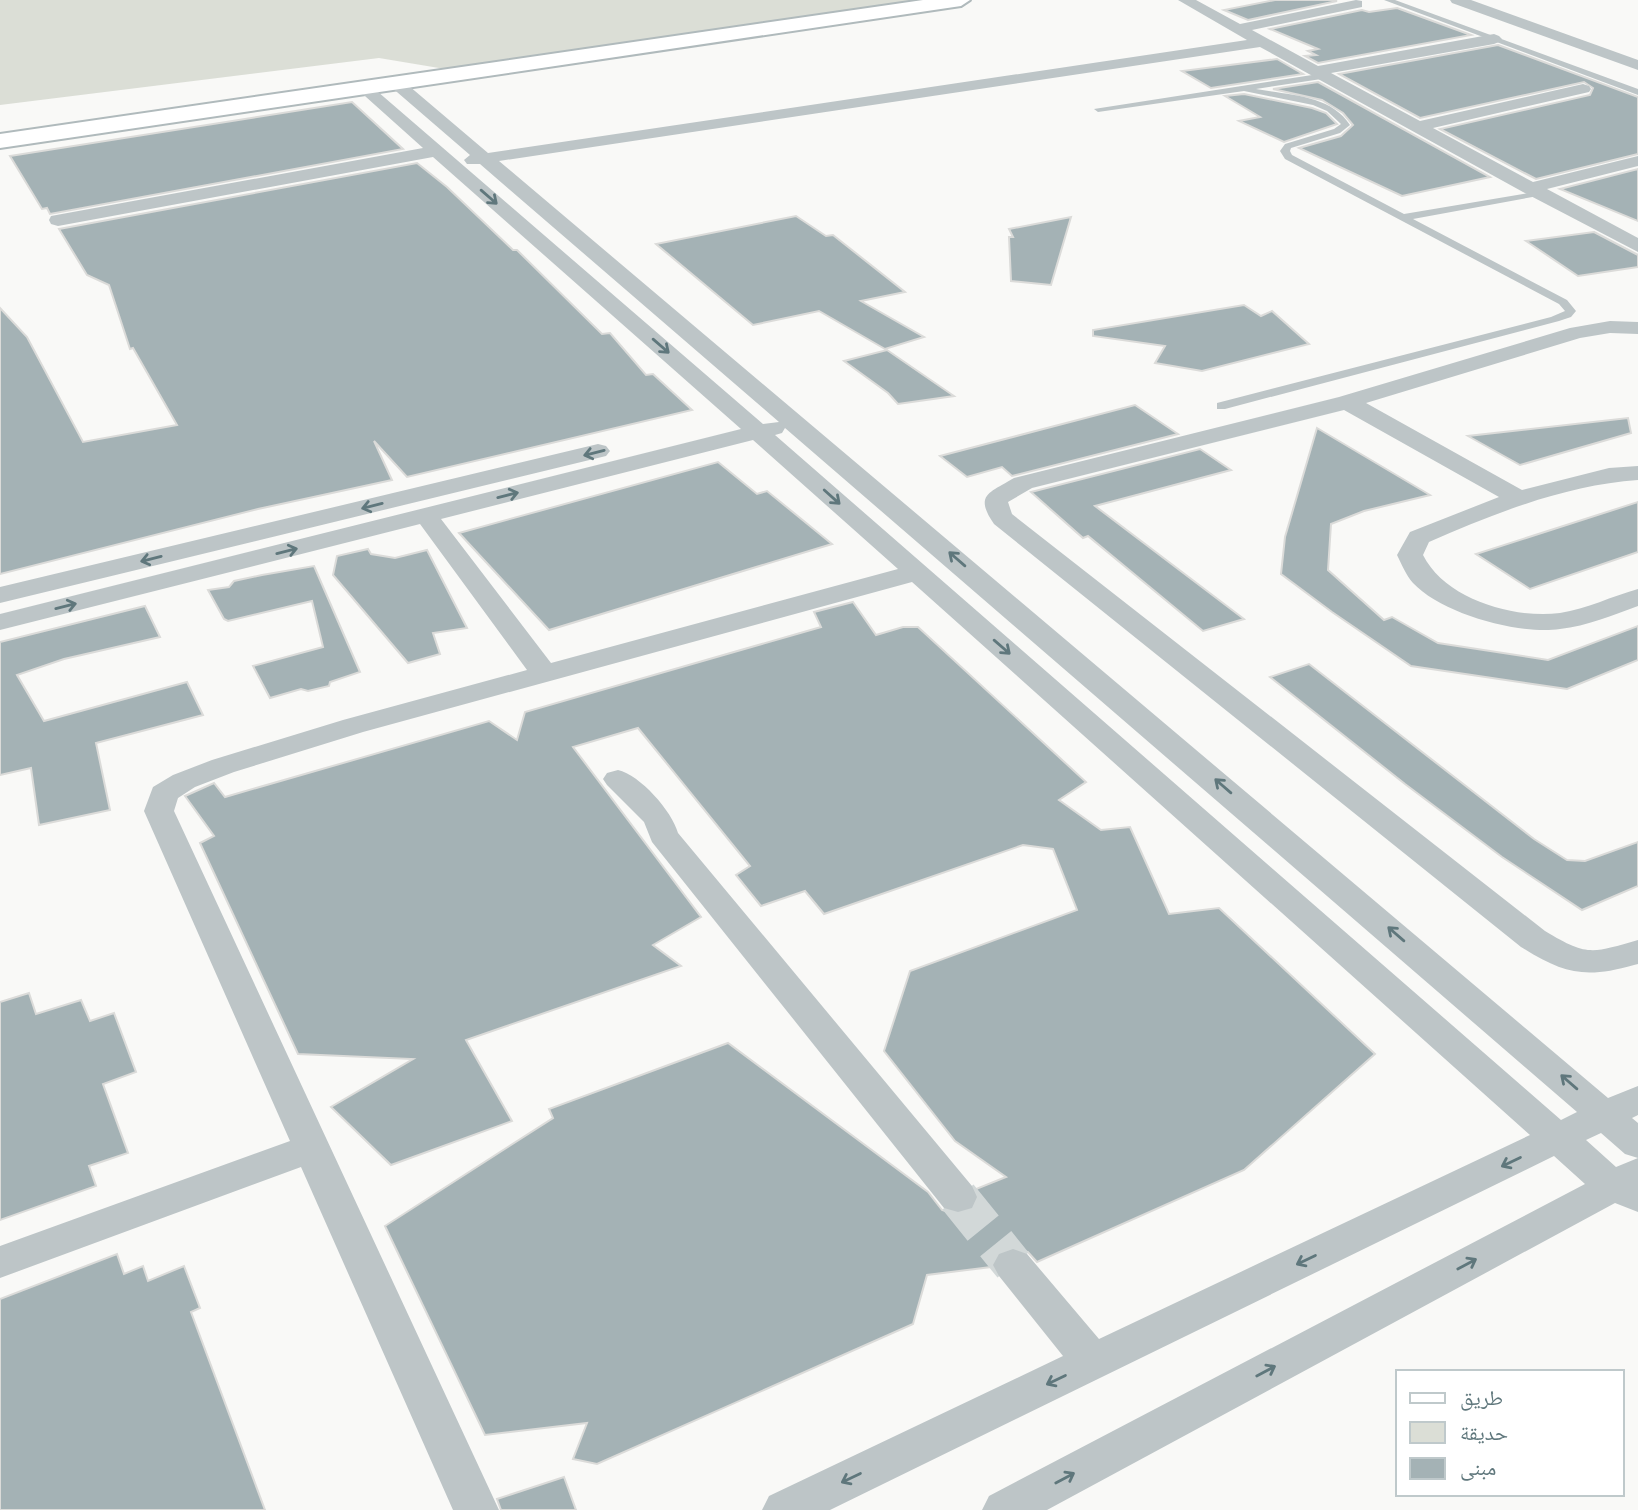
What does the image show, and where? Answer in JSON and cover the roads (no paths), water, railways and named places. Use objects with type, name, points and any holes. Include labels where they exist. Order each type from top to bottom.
[{"type":"street","points":[[0,141],[961,0]]},
{"type":"street","points":[[1185,0],[1638,246]]},
{"type":"street","points":[[1457,0],[1638,65]]},
{"type":"street","points":[[1489,0],[1638,52]]},
{"type":"street","points":[[1237,29],[1357,4]]},
{"type":"street","points":[[1321,74],[1494,39]]},
{"type":"street","points":[[58,220],[444,158],[485,158],[1262,42]]},
{"type":"street","points":[[396,83],[788,415],[1622,1107],[1638,1144]]},
{"type":"street","points":[[364,88],[750,424],[1559,1139],[1630,1185],[1005,1510]]},
{"type":"street","points":[[1418,126],[1583,89]]},
{"type":"street","points":[[1533,190],[1638,162]]},
{"type":"street","points":[[1638,328],[1610,327],[1577,332],[1347,402],[1023,484],[996,499],[996,508],[1003,519],[1533,939],[1574,962],[1615,961],[1638,951]]},
{"type":"street","points":[[1347,402],[1520,498]]},
{"type":"street","points":[[0,595],[788,415]]},
{"type":"street","points":[[0,622],[426,516],[750,424]]},
{"type":"street","points":[[1638,472],[1609,475],[1520,498],[1461,519],[1419,537],[1410,555],[1423,578],[1456,600],[1497,615],[1550,622],[1593,612],[1638,597]]},
{"type":"street","points":[[426,516],[545,674]]},
{"type":"street","points":[[476,1510],[159,811],[164,794],[184,781],[223,766],[353,726],[917,572]]},
{"type":"street","points":[[618,779],[659,820],[663,835],[958,1197]]},
{"type":"street","points":[[785,1510],[1622,1107]]},
{"type":"street","points":[[0,1262],[313,1148]]},
{"type":"street","points":[[1013,1265],[1093,1362]]},
{"type":"lane","points":[[1388,0],[1638,92]]},
{"type":"lane","points":[[1098,109],[1321,74]]},
{"type":"lane","points":[[1221,406],[1555,319],[1567,315],[1570,311],[1563,302],[1288,157],[1285,151],[1288,146],[1337,131],[1346,125],[1344,118],[1321,104],[1267,95],[1244,88]]},
{"type":"lane","points":[[1401,218],[1533,190]]},
{"type":"tunnel","points":[[958,1197],[1013,1265]]}]
